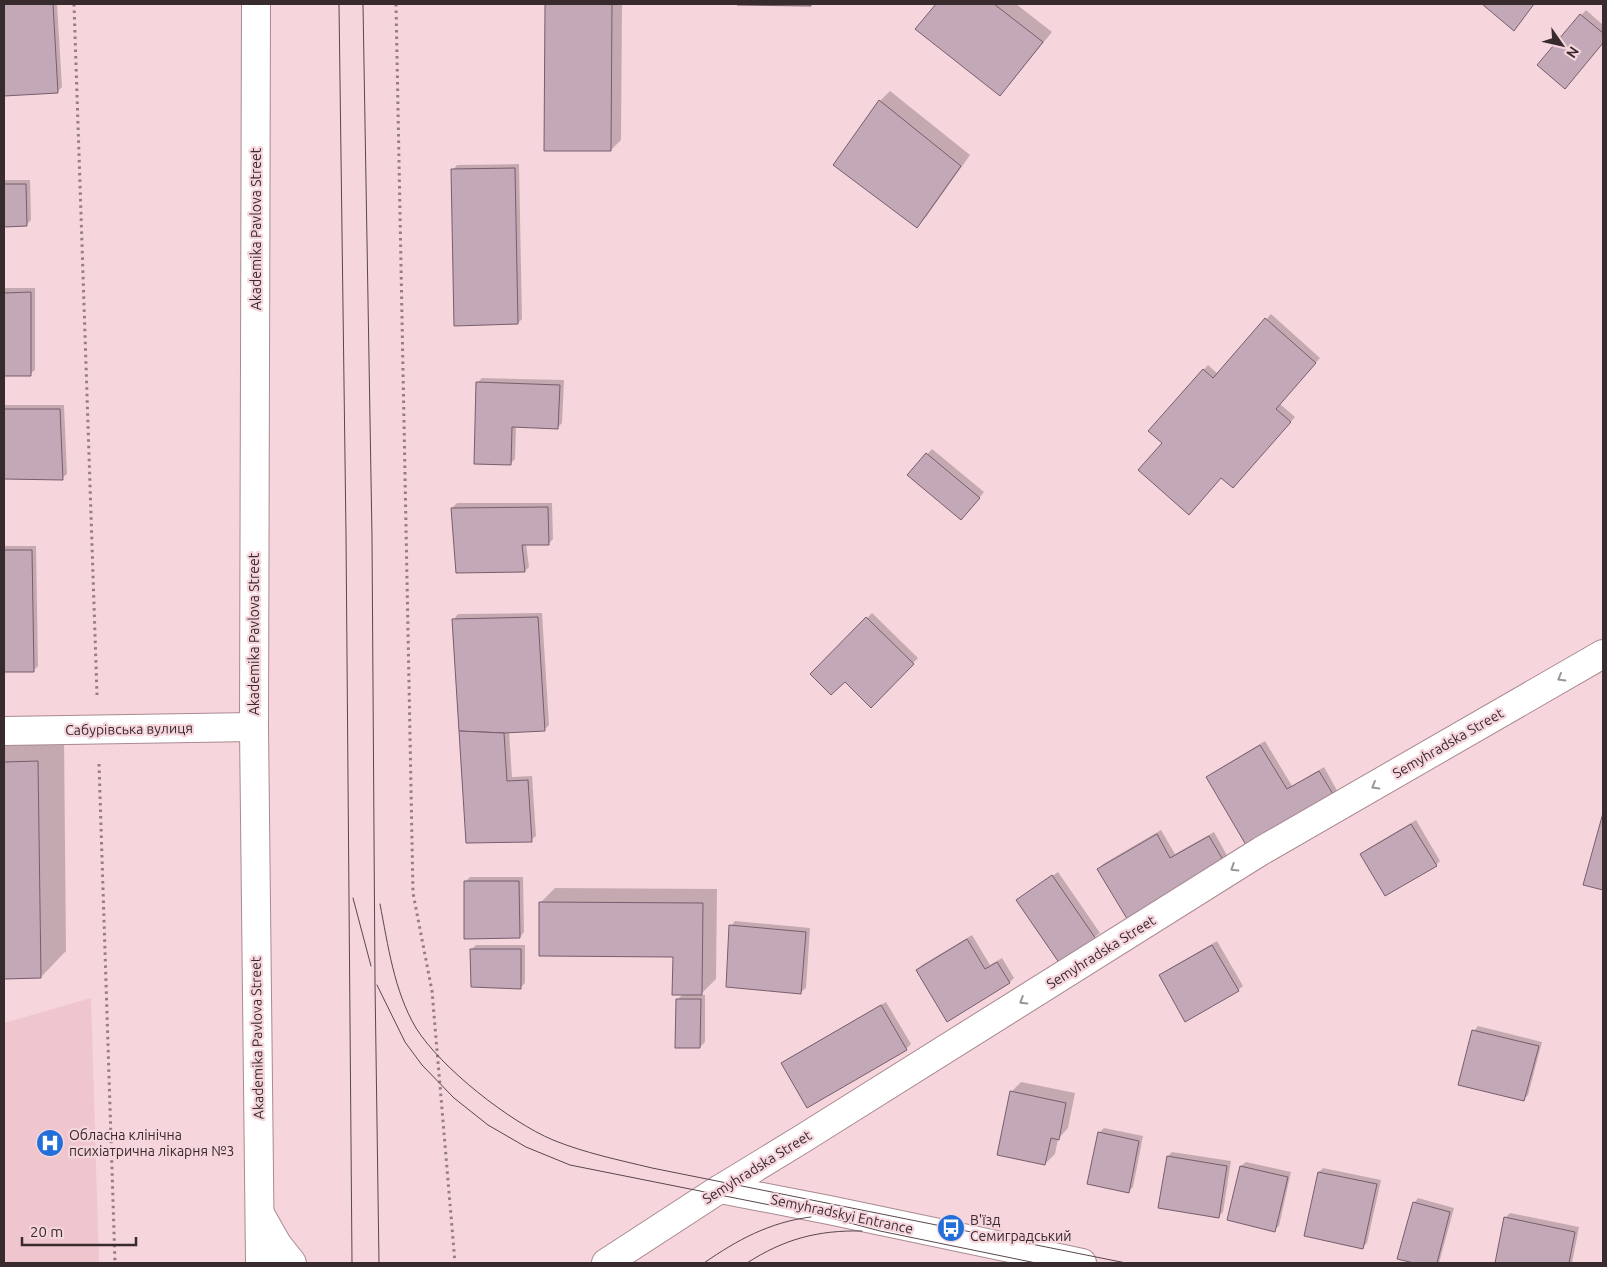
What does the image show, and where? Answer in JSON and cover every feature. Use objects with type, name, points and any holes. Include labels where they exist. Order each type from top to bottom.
[{"type":"main road","name":"Akademika Pavlova Street","points":[[256,4],[254,727],[260,1263]]},
{"type":"main road","name":"Semyhradska Street","points":[[606,1263],[720,1189],[1261,851],[1603,654]]},
{"type":"main road","name":"Сабурівська вулиця","points":[[4,731],[254,727]]},
{"type":"main road","name":"Semyhradskyi Entrance","points":[[720,1189],[837,1211],[1082,1263]]},
{"type":"main road","points":[[258,1212],[277,1244],[292,1263]]},
{"type":"path","points":[[74,4],[116,1263]]},
{"type":"path","points":[[396,4],[412,893],[432,991],[455,1263]]},
{"type":"shaded area","name":"Обласна клінічна психіатрична лікарня №3","points":[[91,998],[99,1263],[4,1263],[4,1023]]},
{"type":"building","points":[[4,4],[53,4],[58,93],[4,96]]},
{"type":"building","points":[[545,4],[612,4],[611,151],[544,151]]},
{"type":"building","points":[[811,4],[811,6],[737,5]]},
{"type":"building","points":[[936,4],[994,4],[1043,42],[1000,96],[915,29]]},
{"type":"building","points":[[1482,4],[1534,4],[1514,31]]},
{"type":"building","points":[[1580,14],[1603,33],[1603,43],[1565,89],[1537,65]]},
{"type":"building","points":[[879,100],[961,166],[917,228],[833,165]]},
{"type":"building","points":[[515,168],[518,324],[454,326],[451,169]]},
{"type":"building","points":[[4,184],[26,184],[27,226],[4,227]]},
{"type":"building","points":[[31,292],[31,376],[4,376],[4,293]]},
{"type":"building","points":[[1265,318],[1316,363],[1276,409],[1291,422],[1233,488],[1221,478],[1189,515],[1138,470],[1162,443],[1148,431],[1203,369],[1213,378]]},
{"type":"building","points":[[476,382],[560,385],[558,429],[512,427],[511,465],[474,464]]},
{"type":"building","points":[[4,409],[60,409],[63,480],[4,479]]},
{"type":"building","points":[[926,453],[980,498],[961,520],[907,475]]},
{"type":"building","points":[[548,507],[549,545],[522,545],[525,572],[456,573],[451,508]]},
{"type":"building","points":[[4,550],[32,550],[34,672],[4,672]]},
{"type":"building","points":[[538,617],[545,731],[504,733],[459,731],[452,619]]},
{"type":"building","points":[[866,617],[914,664],[871,708],[845,682],[831,695],[810,674]]},
{"type":"building","points":[[459,731],[504,733],[507,781],[528,780],[532,842],[466,843]]},
{"type":"building","points":[[1260,745],[1287,789],[1319,771],[1336,799],[1249,850],[1206,777]]},
{"type":"building","points":[[38,761],[41,978],[4,979],[4,762]]},
{"type":"building","points":[[1603,813],[1603,890],[1583,885]]},
{"type":"building","points":[[1411,824],[1437,866],[1385,896],[1360,854]]},
{"type":"building","points":[[1157,834],[1170,858],[1209,836],[1226,865],[1129,922],[1097,869]]},
{"type":"building","points":[[1052,875],[1096,939],[1060,964],[1016,900]]},
{"type":"building","points":[[464,881],[519,881],[520,938],[464,939]]},
{"type":"building","points":[[539,902],[703,903],[702,995],[672,995],[673,957],[539,956]]},
{"type":"building","points":[[729,925],[806,932],[801,994],[726,987]]},
{"type":"building","points":[[967,939],[985,969],[997,962],[1010,983],[947,1022],[916,970]]},
{"type":"building","points":[[1212,945],[1239,991],[1185,1022],[1159,975]]},
{"type":"building","points":[[470,949],[521,949],[521,989],[471,987]]},
{"type":"building","points":[[676,999],[701,999],[700,1048],[675,1048]]},
{"type":"building","points":[[881,1005],[907,1050],[807,1108],[781,1063]]},
{"type":"building","points":[[1472,1030],[1539,1046],[1524,1101],[1458,1085]]},
{"type":"building","points":[[1010,1091],[1066,1103],[1059,1140],[1051,1138],[1045,1165],[997,1155]]},
{"type":"building","points":[[1098,1132],[1139,1141],[1129,1193],[1087,1184]]},
{"type":"building","points":[[1167,1156],[1227,1166],[1219,1218],[1158,1208]]},
{"type":"building","points":[[1240,1166],[1288,1177],[1275,1232],[1227,1220]]},
{"type":"building","points":[[1318,1172],[1377,1184],[1363,1249],[1304,1236]]},
{"type":"building","points":[[1413,1202],[1450,1212],[1437,1263],[1414,1263],[1397,1259]]},
{"type":"building","points":[[1504,1217],[1575,1232],[1569,1263],[1495,1263]]},
{"type":"tram line","points":[[339,4],[346,534],[352,1263]]},
{"type":"tram line","points":[[363,4],[372,537],[379,1263]]},
{"type":"tram line","points":[[353,898],[371,966]]},
{"type":"tram line","points":[[380,904],[397,983],[408,1014],[416,1028],[427,1044],[459,1076],[497,1107],[536,1132],[565,1145],[652,1168],[1126,1263]]},
{"type":"tram line","points":[[377,985],[405,1042],[422,1065],[454,1098],[488,1125],[526,1147],[570,1165],[820,1215],[880,1231],[1036,1263]]},
{"type":"tram line","points":[[704,1263],[754,1233],[796,1219],[811,1217]]},
{"type":"tram line","points":[[747,1263],[788,1242],[816,1234],[862,1231]]},
{"type":"place","name":"Обласна клінічна психіатрична лікарня №3","points":[[50,1143]]},
{"type":"place","name":"В'їзд Семиградський","points":[[951,1228]]}]
